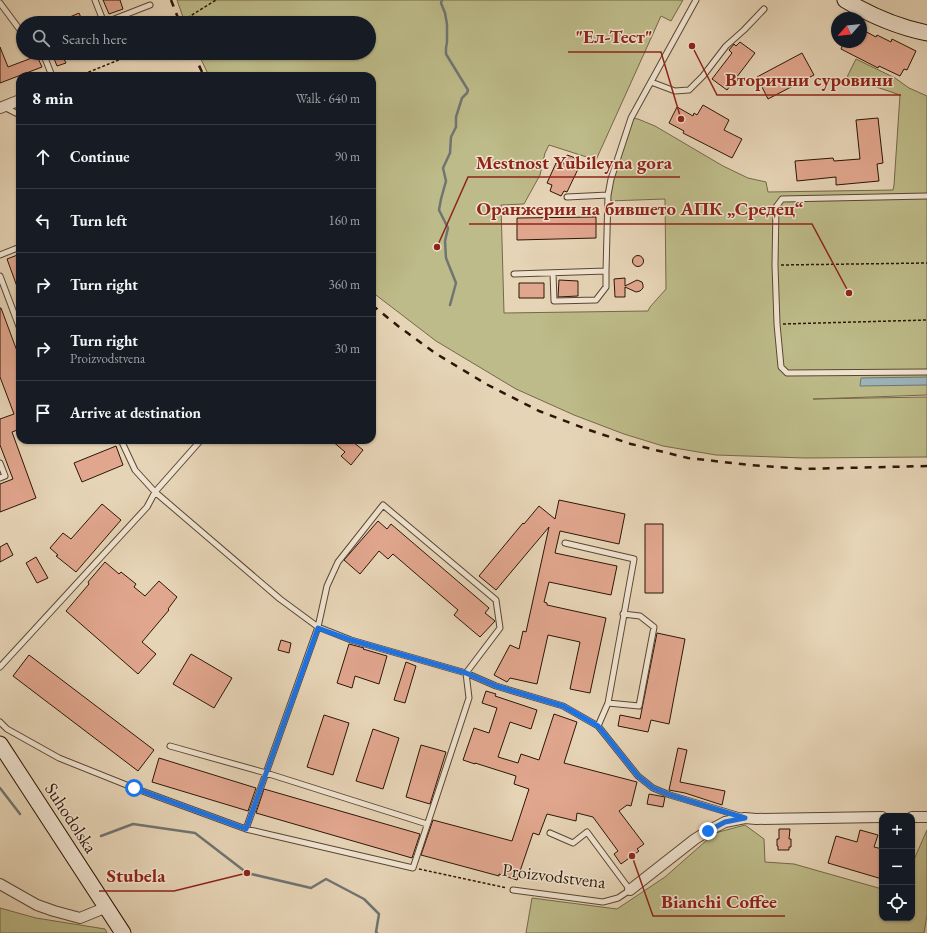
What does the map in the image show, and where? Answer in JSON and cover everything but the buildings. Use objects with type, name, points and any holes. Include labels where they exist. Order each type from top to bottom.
[{"type":"street","points":[[845,0],[896,24],[927,33]]},
{"type":"street","points":[[1,107],[16,101]]},
{"type":"street","name":"Suhodolska","points":[[0,744],[123,933]]},
{"type":"street","points":[[915,817],[927,817]]},
{"type":"street","name":"Proizvodstvena","points":[[630,890],[696,839],[725,822],[745,818],[879,818]]},
{"type":"street","points":[[0,884],[37,905],[80,918],[107,907]]},
{"type":"lane","points":[[95,0],[101,16]]},
{"type":"lane","points":[[553,273],[554,301],[596,300],[606,287],[608,195],[611,179],[630,118],[696,0]]},
{"type":"lane","points":[[0,3],[16,25]]},
{"type":"lane","points":[[122,16],[150,5]]},
{"type":"lane","points":[[651,82],[675,91],[689,90],[703,76],[726,46],[764,9]]},
{"type":"lane","points":[[46,60],[50,72]]},
{"type":"lane","points":[[1,107],[16,113]]},
{"type":"lane","points":[[567,196],[608,195]]},
{"type":"lane","points":[[927,196],[782,199],[776,207],[775,265],[777,324],[781,367],[786,373],[927,372]]},
{"type":"lane","points":[[0,255],[16,249]]},
{"type":"lane","points":[[514,274],[606,272]]},
{"type":"lane","points":[[0,276],[16,318]]},
{"type":"lane","points":[[123,444],[135,470],[156,492],[280,599],[318,628],[351,640],[466,673],[496,686],[563,706],[598,726],[638,776],[653,788],[670,795],[745,818]]},
{"type":"lane","points":[[0,665],[146,507],[156,492],[198,444]]},
{"type":"lane","points":[[0,463],[5,476],[0,478]]},
{"type":"lane","points":[[0,722],[7,729],[59,758],[134,788],[246,829],[413,868],[469,698],[466,673],[500,628],[496,600],[383,506],[338,562],[326,586],[318,628],[246,829]]},
{"type":"lane","points":[[565,543],[634,558],[608,704],[598,726]]},
{"type":"lane","points":[[608,704],[638,706],[654,627],[640,616],[624,614]]},
{"type":"lane","points":[[170,746],[266,773],[427,824]]},
{"type":"lane","points":[[550,833],[573,843],[587,832],[630,890]]},
{"type":"lane","name":"Proizvodstvena","points":[[512,890],[603,902],[618,898],[630,890]]},
{"type":"path","points":[[190,16],[216,0]]},
{"type":"path","points":[[89,72],[119,60]]},
{"type":"path","points":[[775,265],[927,263]]},
{"type":"path","points":[[777,324],[927,320]]},
{"type":"path","name":"Proizvodstvena","points":[[413,868],[512,890]]},
{"type":"shaded area","points":[[177,0],[683,0],[671,21],[661,16],[596,160],[549,145],[545,153],[540,175],[524,204],[501,205],[504,313],[648,311],[666,289],[665,199],[608,201],[608,195],[631,118],[638,119],[655,126],[723,166],[748,178],[766,182],[768,192],[893,190],[900,95],[847,77],[856,59],[895,78],[909,88],[927,96],[927,395],[813,399],[927,397],[927,457],[805,458],[716,455],[663,446],[624,434],[574,415],[516,389],[436,341],[376,295],[376,72],[207,72],[201,60],[376,60],[376,16],[183,16]]},
{"type":"shaded area","points":[[745,825],[764,839],[765,862],[794,864],[879,888],[879,921],[915,921],[915,857],[927,830],[927,915],[924,933],[526,933],[532,898],[617,909],[665,877],[715,833]]},
{"type":"shaded area","points":[[0,908],[36,918],[105,929],[107,933],[0,933]]},
{"type":"water","points":[[927,377],[927,385],[860,386],[861,378]]},
{"type":"waterway","points":[[442,0],[441,3],[447,24],[446,54],[468,90],[462,98],[456,117],[456,127],[451,137],[450,153],[443,168],[446,181],[439,210],[448,228],[445,241],[446,258],[456,283],[450,305]]},
{"type":"waterway","points":[[0,788],[20,814]]},
{"type":"waterway","points":[[101,836],[133,824],[195,833],[247,873],[311,888],[326,879],[364,899],[379,914],[377,933]]},
{"type":"railway","points":[[171,0],[177,16]]},
{"type":"railway","points":[[196,60],[202,72]]},
{"type":"railway","points":[[376,308],[435,353],[486,384],[539,411],[631,444],[688,458],[803,469],[927,466]]},
{"type":"place","name":"Вторични суровини","points":[[692,46]]},
{"type":"place","name":"\"Ел-Тест\"","points":[[681,119]]},
{"type":"place","name":"Mestnost Yubileyna gora","points":[[437,247]]},
{"type":"place","name":"Оранжерии на бившето АПК „Средец“","points":[[849,293]]},
{"type":"place","name":"Bianchi Coffee","points":[[632,856]]},
{"type":"place","name":"Stubela","points":[[247,873]]},
{"type":"route","points":[[134,788],[246,829],[318,628],[351,640],[466,673],[496,686],[563,706],[598,726],[638,776],[653,788],[703,806],[745,818],[725,822],[708,831]]}]
